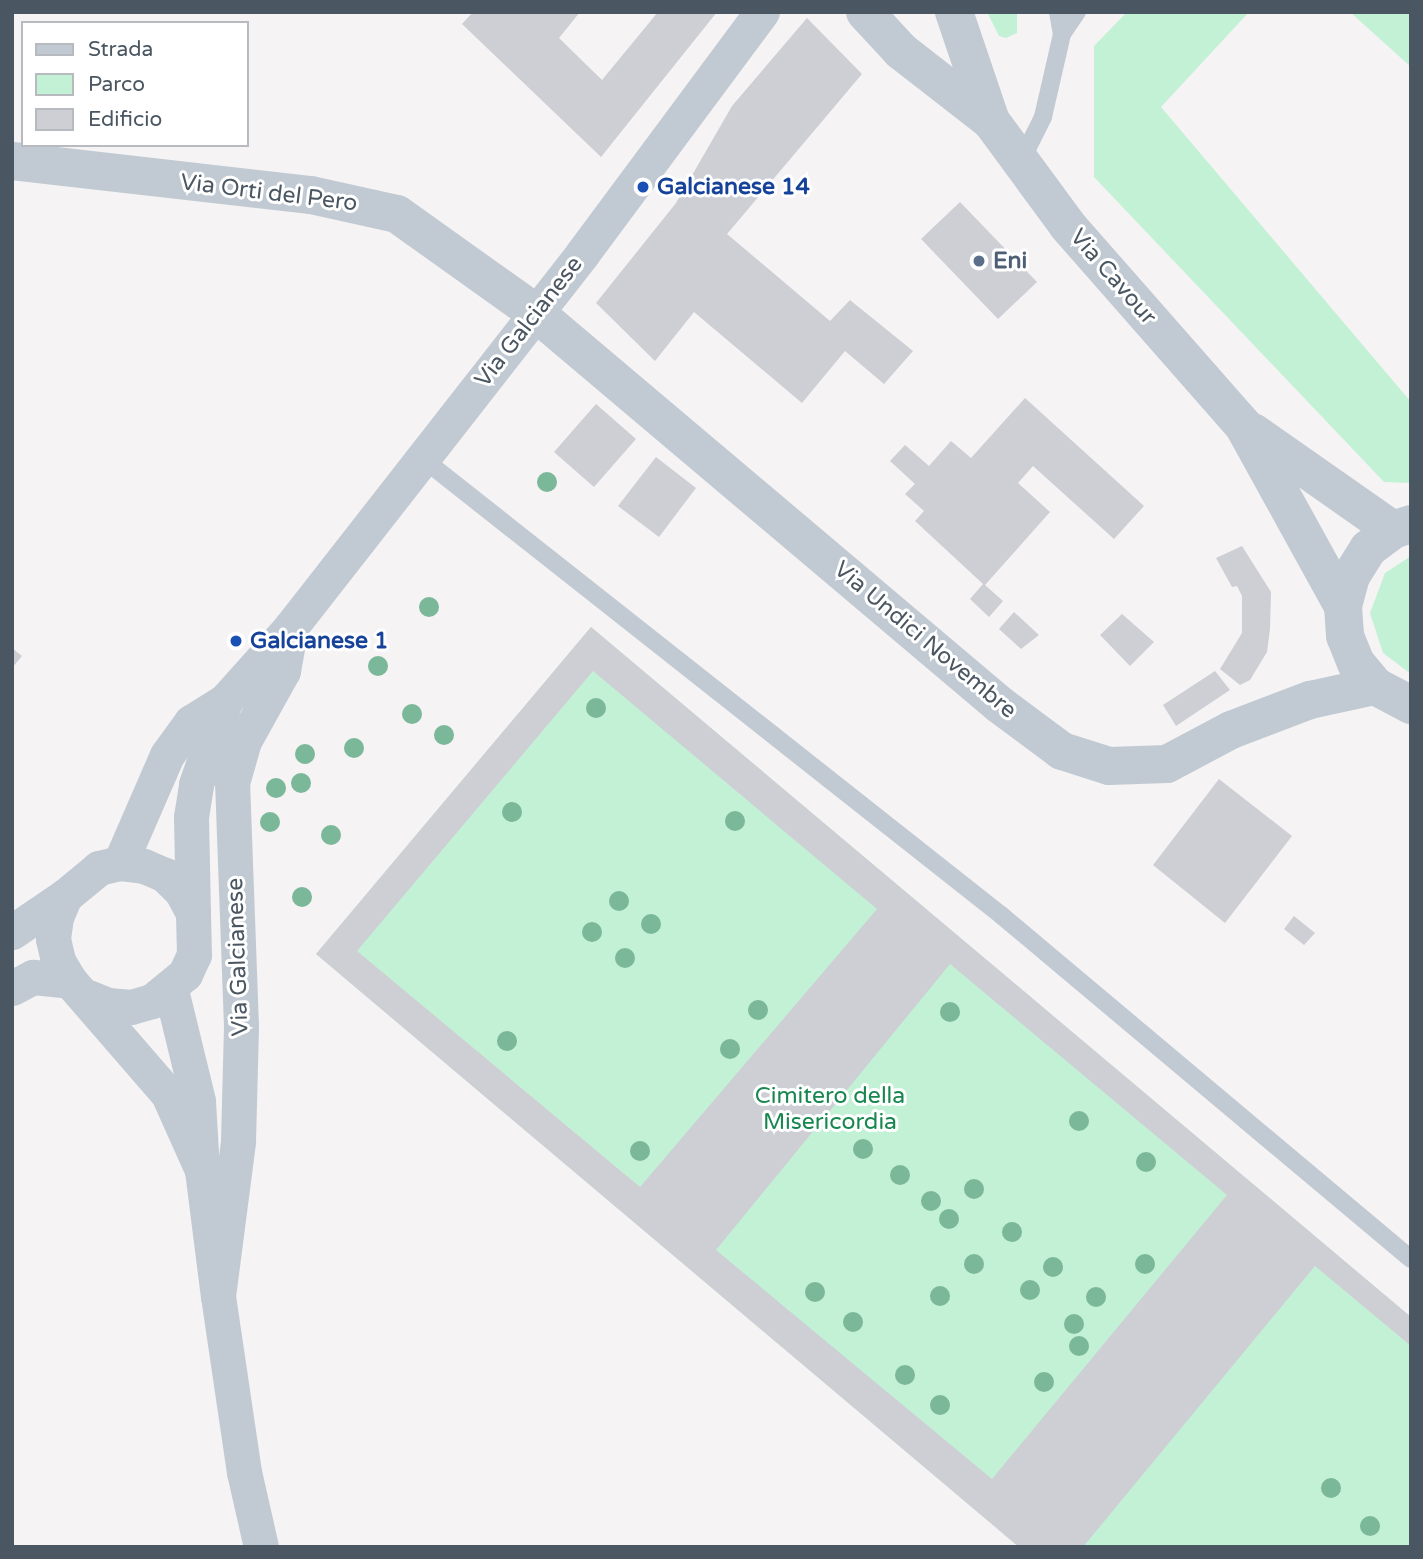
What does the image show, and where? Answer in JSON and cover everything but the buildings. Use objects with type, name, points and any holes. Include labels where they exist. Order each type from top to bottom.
[{"type":"street","name":"Via Galcianese","points":[[193,913],[183,892],[165,876],[144,866],[120,863],[167,755],[191,722],[225,701],[290,628],[536,313],[762,12]]},
{"type":"street","name":"Via Cavour","points":[[865,12],[901,51],[991,121]]},
{"type":"street","name":"Via Cavour","points":[[954,12],[991,121],[1019,164],[1243,425],[1343,606],[1349,645],[1356,663],[1375,686],[1411,705]]},
{"type":"street","name":"Via Orti del Pero","points":[[12,161],[358,202],[397,214],[536,313]]},
{"type":"street","name":"Via Undici Novembre","points":[[536,313],[1000,705],[1062,751],[1110,766],[1167,764],[1231,730],[1310,700],[1375,686]]},
{"type":"street","name":"Via Cavour","points":[[1243,425],[1402,527],[1368,549],[1351,576],[1343,606]]},
{"type":"street","name":"Via Galcianese","points":[[218,1296],[238,1140],[241,1026],[232,783],[244,741],[283,671],[290,628]]},
{"type":"street","name":"Via Galcianese","points":[[225,701],[196,784],[191,817],[194,955],[171,990],[198,1101],[202,1170],[218,1296],[244,1472],[261,1547]]},
{"type":"street","points":[[12,932],[65,896],[99,868],[120,863]]},
{"type":"street","name":"Via Galcianese","points":[[65,896],[55,917],[53,939],[58,961],[168,1094],[202,1170]]},
{"type":"street","points":[[12,988],[33,977],[79,989],[108,1005],[131,1007],[171,990]]},
{"type":"lane","points":[[1058,12],[1062,34]]},
{"type":"lane","points":[[1019,164],[1043,117],[1062,34],[1077,12]]},
{"type":"lane","points":[[422,458],[1000,915],[1411,1259]]},
{"type":"green space","points":[[987,12],[1017,12],[1017,33],[1006,38],[999,36]]},
{"type":"green space","points":[[1127,12],[1249,12],[1161,107],[1411,402],[1411,483],[1384,482],[1094,177],[1094,46]]},
{"type":"green space","points":[[1350,12],[1411,12],[1411,67]]},
{"type":"green space","points":[[1411,556],[1411,674],[1383,653],[1370,613],[1385,573]]},
{"type":"green space","name":"Cimitero della Misericordia","points":[[591,627],[1411,1317],[1411,1547],[1019,1547],[316,954]]},
{"type":"place","name":"Galcianese 14","points":[[643,187]]},
{"type":"place","name":"Eni","points":[[979,261]]},
{"type":"place","name":"Galcianese 1","points":[[236,641]]}]
